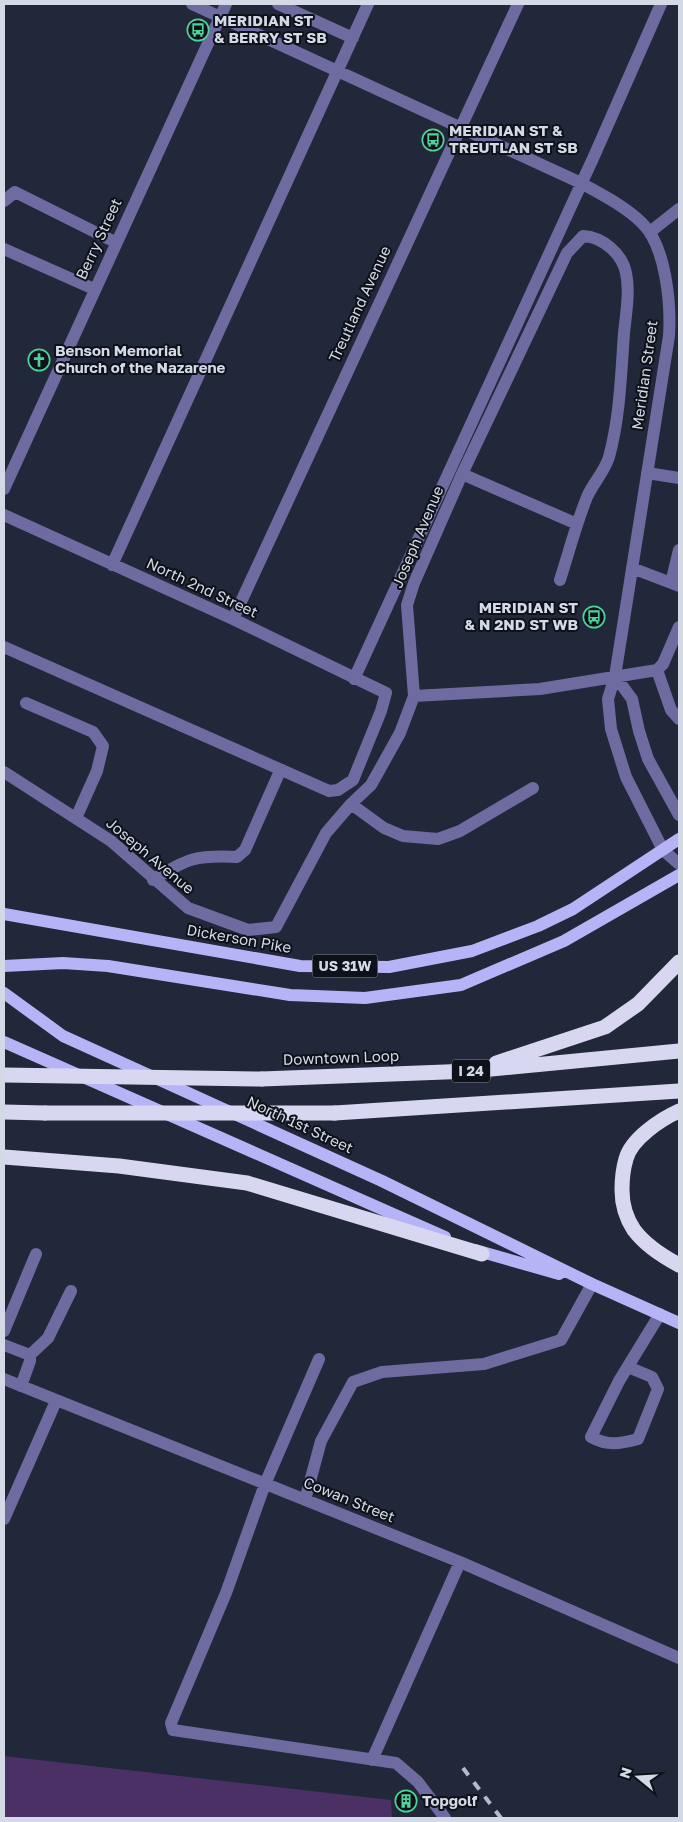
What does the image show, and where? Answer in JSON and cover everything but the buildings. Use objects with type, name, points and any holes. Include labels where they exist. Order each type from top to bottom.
[{"type":"highway","points":[[471,1071],[605,1027],[638,1004],[679,962]]},
{"type":"highway","name":"Downtown Loop","points":[[4,1075],[262,1078],[471,1071],[679,1051]]},
{"type":"highway","name":"I 24","points":[[4,1112],[334,1113],[679,1091]]},
{"type":"highway","points":[[679,1111],[667,1116],[642,1136],[626,1157],[622,1179],[622,1204],[633,1228],[647,1245],[679,1266]]},
{"type":"highway","points":[[4,1157],[119,1166],[246,1183],[482,1254]]},
{"type":"main road","name":"Dickerson Pike","points":[[4,914],[300,966],[389,967],[472,952],[538,926],[573,909],[679,839]]},
{"type":"main road","name":"US 31W","points":[[4,966],[63,964],[108,966],[290,994],[365,998],[461,984],[564,942],[679,874]]},
{"type":"main road","name":"North 1st Street","points":[[4,993],[63,1036],[382,1181],[590,1283],[679,1323]]},
{"type":"main road","name":"North 1st Street","points":[[4,1042],[482,1254],[590,1283]]},
{"type":"street","name":"Meridian Street","points":[[192,4],[581,183],[621,207],[642,223],[650,232],[668,288],[670,311],[615,676],[608,699],[611,729],[626,777],[663,850],[679,864]]},
{"type":"street","name":"Berry Street","points":[[4,489],[115,242],[226,4]]},
{"type":"street","points":[[278,4],[353,38]]},
{"type":"street","points":[[112,565],[368,4]]},
{"type":"street","name":"Treutland Avenue","points":[[233,619],[459,127],[518,4]]},
{"type":"street","points":[[354,678],[581,183],[660,4]]},
{"type":"street","points":[[4,201],[15,192],[115,242]]},
{"type":"street","points":[[650,232],[679,209]]},
{"type":"street","name":"Joseph Avenue","points":[[4,772],[111,841],[153,880],[188,908],[216,920],[248,930],[276,927],[326,833],[351,804],[371,785],[400,733],[414,696],[407,605],[414,583],[462,474],[567,253],[583,236],[594,236],[605,242],[618,256],[626,272],[626,306],[616,424],[608,459],[588,495],[560,580]]},
{"type":"street","points":[[4,250],[94,289]]},
{"type":"street","points":[[647,473],[679,478]]},
{"type":"street","points":[[462,474],[577,524]]},
{"type":"street","name":"North 2nd Street","points":[[4,515],[233,619],[386,693],[381,711],[353,780],[338,790],[329,791],[280,771]]},
{"type":"street","points":[[632,568],[675,584],[679,552]]},
{"type":"street","points":[[414,696],[540,689],[657,670],[664,664],[679,627]]},
{"type":"street","points":[[4,647],[280,771],[245,850],[237,857],[203,855],[178,863],[153,880]]},
{"type":"street","points":[[657,670],[671,710],[679,719]]},
{"type":"street","points":[[615,676],[632,699],[638,731],[648,759],[679,815]]},
{"type":"street","points":[[26,703],[93,732],[103,746],[97,771],[76,818]]},
{"type":"street","points":[[351,804],[384,828],[403,836],[438,839],[460,831],[532,788]]},
{"type":"street","points":[[4,1331],[36,1254]]},
{"type":"street","points":[[305,1500],[321,1441],[353,1382],[382,1372],[484,1364],[561,1340],[590,1283]]},
{"type":"street","points":[[21,1386],[30,1361],[30,1355],[48,1338],[71,1291]]},
{"type":"street","points":[[628,1367],[652,1377],[658,1389],[638,1439],[622,1443],[604,1444],[591,1437],[628,1367],[660,1314]]},
{"type":"street","points":[[4,1345],[30,1355]]},
{"type":"street","points":[[319,1358],[265,1484],[226,1593],[170,1723],[172,1730],[396,1763],[418,1782],[445,1818]]},
{"type":"street","name":"Cowan Street","points":[[4,1379],[460,1562],[679,1658]]},
{"type":"street","points":[[4,1519],[56,1401]]},
{"type":"street","points":[[372,1760],[409,1673],[460,1562]]},
{"type":"shaded area","name":"Topgolf","points":[[4,1756],[391,1800],[392,1818],[4,1818]]},
{"type":"railway","points":[[463,1768],[501,1818]]},
{"type":"place","name":"MERIDIAN ST & BERRY ST SB","points":[[198,30]]},
{"type":"place","name":"MERIDIAN ST & TREUTLAN ST SB","points":[[433,140]]},
{"type":"place","name":"Benson Memorial Church of the Nazarene","points":[[39,360]]},
{"type":"place","name":"MERIDIAN ST & N 2ND ST WB","points":[[594,617]]},
{"type":"place","name":"Topgolf","points":[[406,1801]]}]
